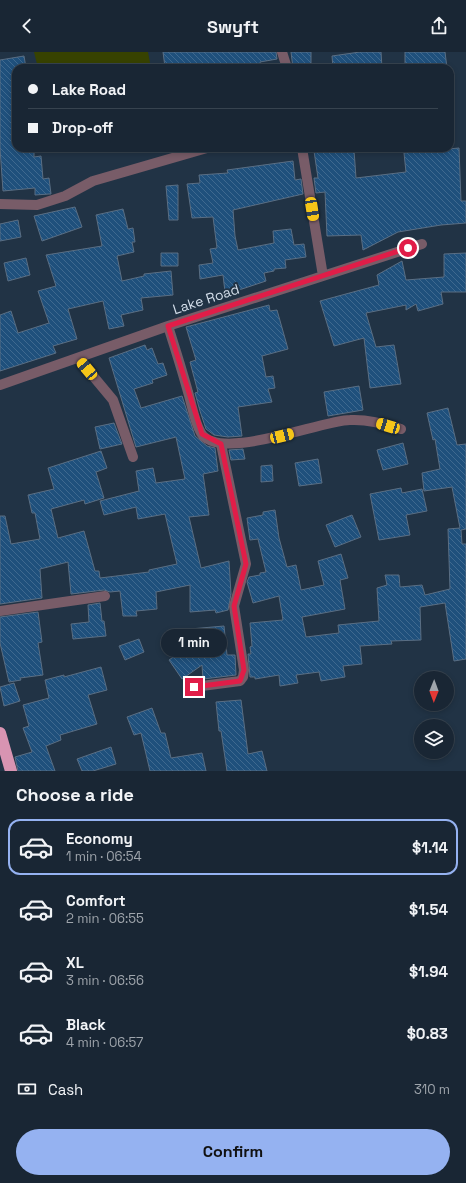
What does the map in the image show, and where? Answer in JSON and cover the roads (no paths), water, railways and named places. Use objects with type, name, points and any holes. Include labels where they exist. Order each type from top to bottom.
[{"type":"highway","points":[[0,733],[11,771]]},
{"type":"street","points":[[282,52],[286,64]]},
{"type":"street","points":[[0,204],[37,204],[65,196],[93,181],[193,152]]},
{"type":"street","points":[[303,152],[323,276]]},
{"type":"street","name":"Lake Road","points":[[0,385],[168,326],[422,244]]},
{"type":"street","points":[[168,326],[202,434],[221,444],[268,440],[349,420],[375,422],[401,429]]},
{"type":"street","points":[[78,358],[113,400],[132,457]]},
{"type":"street","points":[[194,687],[240,681],[244,670],[234,606],[246,564],[221,444]]},
{"type":"street","points":[[0,611],[105,596]]}]
